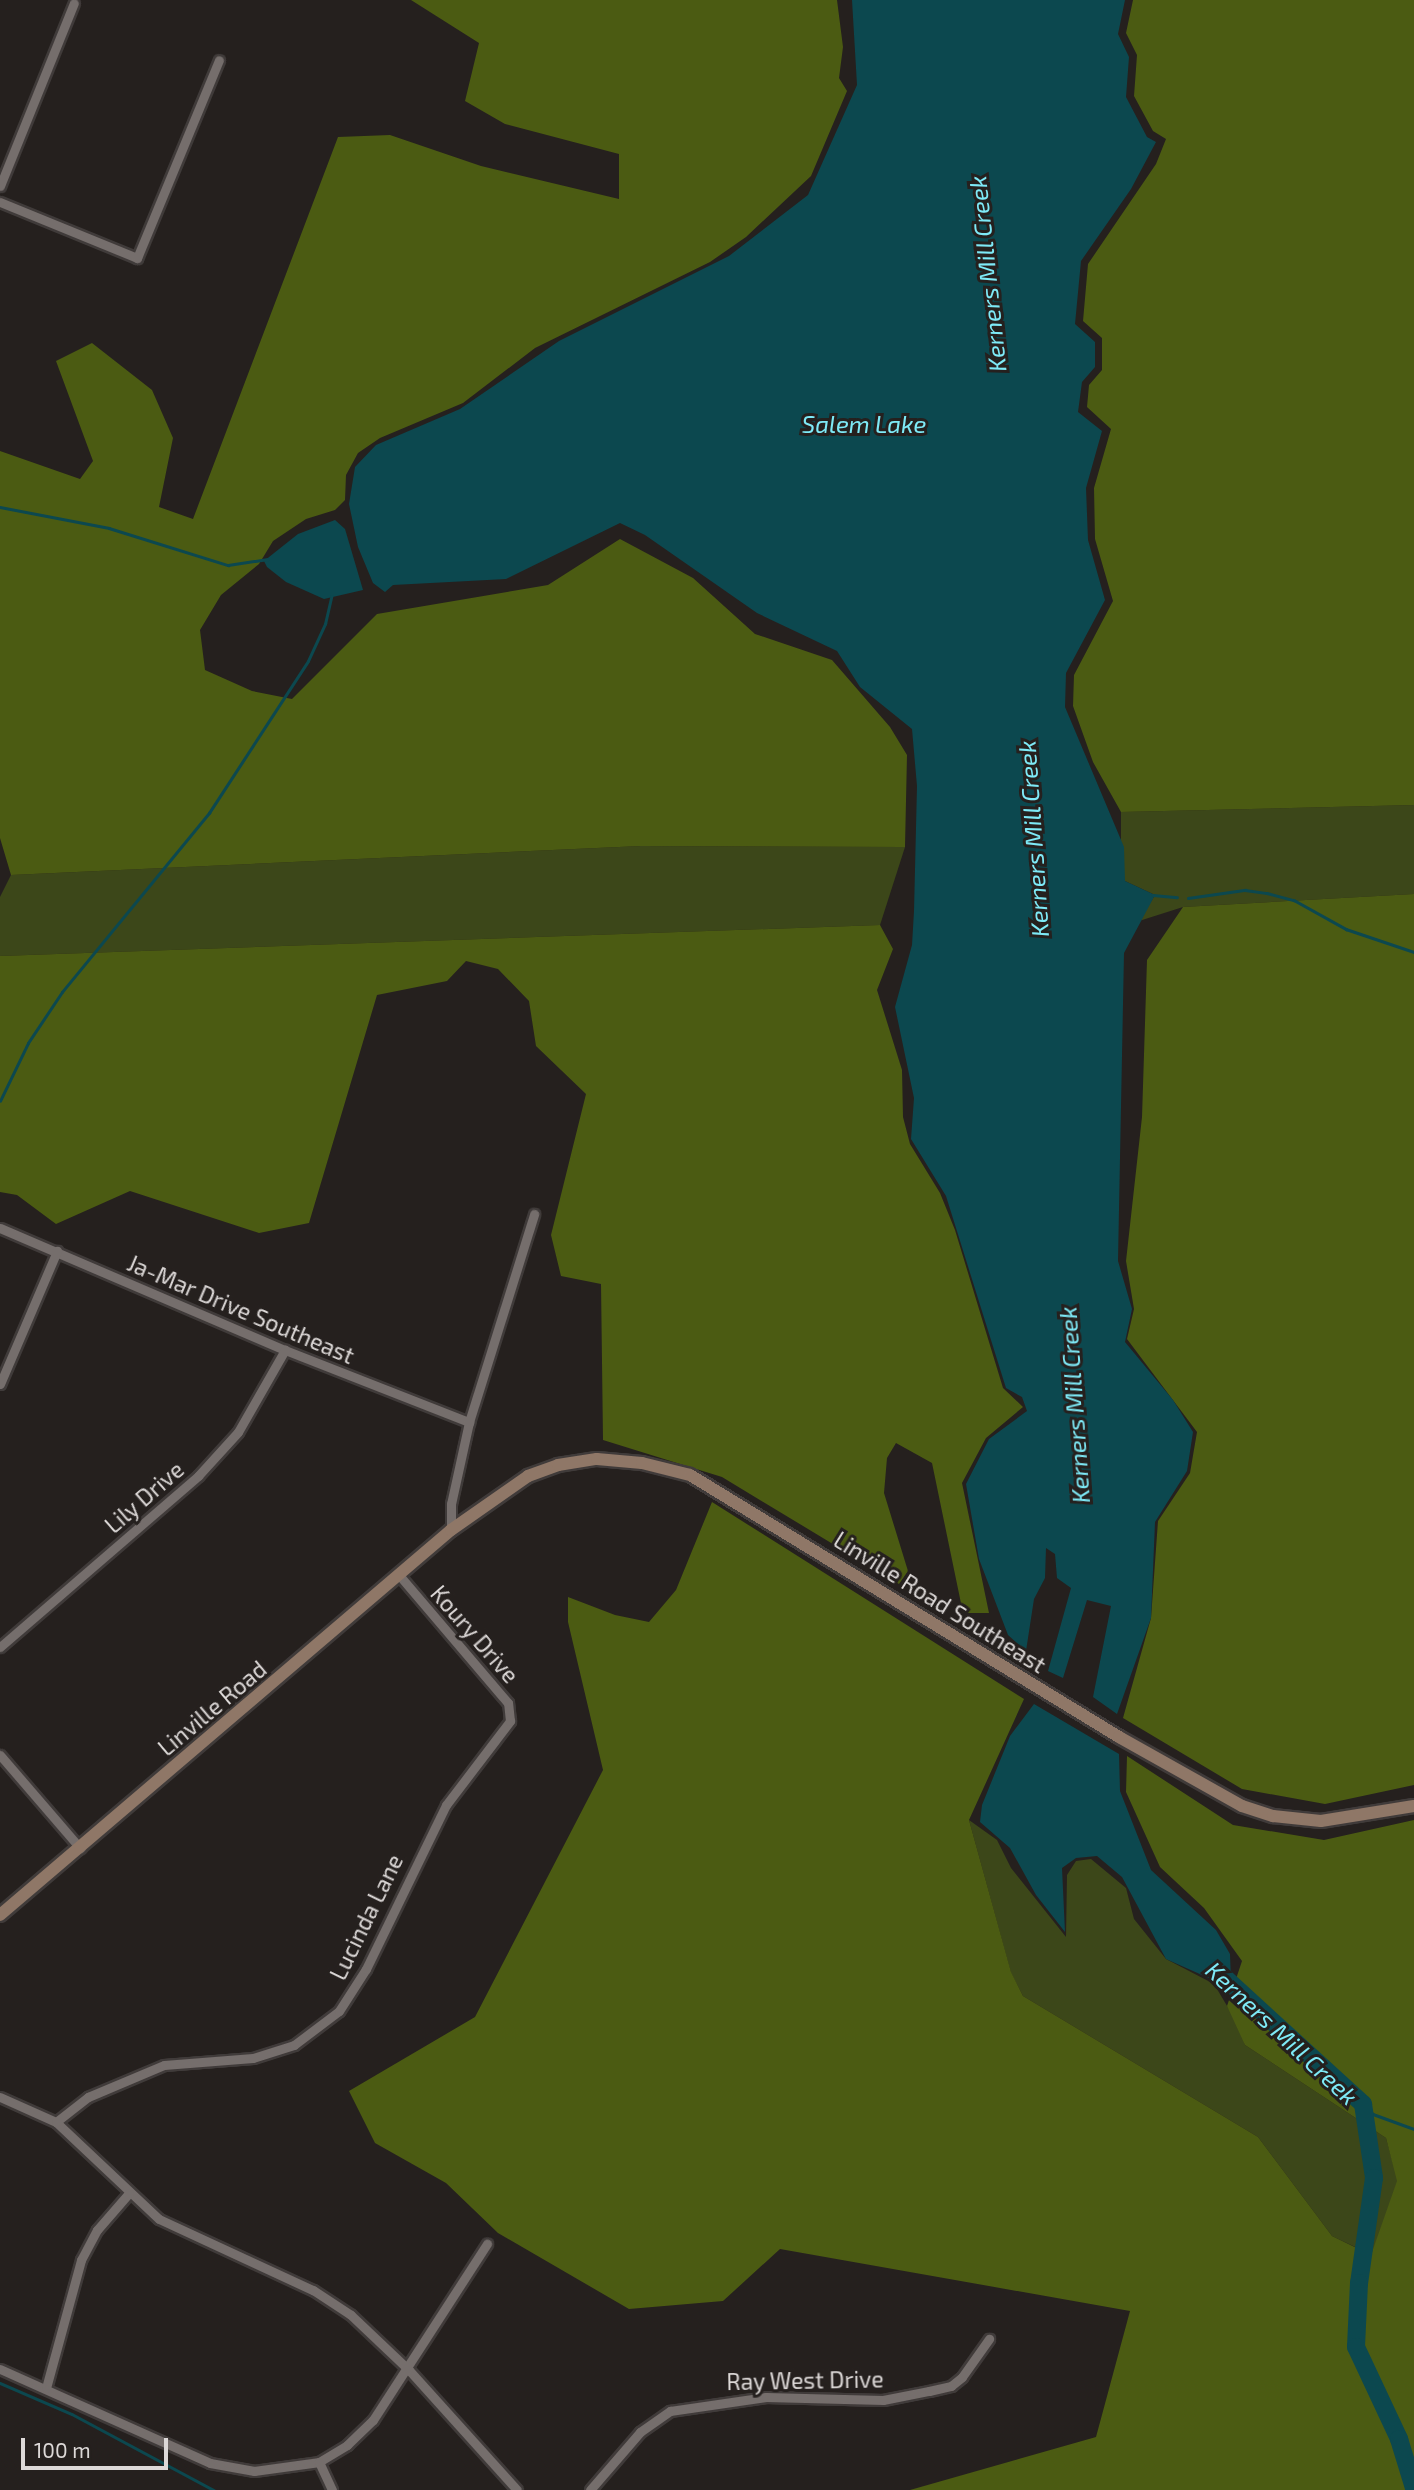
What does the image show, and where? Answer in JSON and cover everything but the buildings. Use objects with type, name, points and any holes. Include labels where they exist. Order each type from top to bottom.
[{"type":"main road","name":"Linville Road Southeast","points":[[451,1531],[517,1483],[558,1465],[615,1460],[673,1469],[812,1547],[1226,1799],[1258,1812],[1304,1820],[1355,1818],[1414,1806]]},
{"type":"main road","name":"Linville Road","points":[[0,1915],[451,1531]]},
{"type":"street","points":[[0,186],[74,3]]},
{"type":"street","points":[[0,202],[138,258],[219,60]]},
{"type":"street","points":[[451,1531],[451,1504],[469,1422],[534,1214]]},
{"type":"street","name":"Ja-Mar Drive Southeast","points":[[0,1228],[285,1350],[469,1422]]},
{"type":"street","points":[[0,1384],[57,1251]]},
{"type":"street","name":"Lily Drive","points":[[0,1647],[198,1476],[238,1432],[285,1350]]},
{"type":"street","name":"Koury Drive","points":[[400,1576],[509,1703],[510,1721]]},
{"type":"street","name":"Lucinda Lane","points":[[56,2122],[88,2097],[164,2065],[253,2057],[294,2045],[339,2011],[366,1969],[446,1805],[510,1721]]},
{"type":"street","points":[[0,1755],[80,1848]]},
{"type":"street","points":[[0,2097],[56,2122],[129,2193],[178,2230],[313,2290],[351,2315],[409,2370],[517,2490]]},
{"type":"street","points":[[46,2388],[80,2260],[97,2230],[129,2193]]},
{"type":"street","points":[[0,2368],[211,2463],[254,2471],[319,2462],[347,2445],[373,2420],[409,2370],[487,2244]]},
{"type":"street","name":"Ray West Drive","points":[[590,2490],[640,2432],[670,2411],[766,2398],[883,2400],[936,2389],[962,2377],[989,2339]]},
{"type":"street","points":[[319,2462],[332,2490]]},
{"type":"green space","points":[[411,0],[837,0],[843,47],[839,78],[847,91],[811,176],[746,237],[710,262],[535,348],[463,403],[380,438],[358,453],[346,475],[345,500],[335,510],[306,519],[273,541],[259,564],[221,595],[200,630],[205,670],[252,691],[292,699],[377,614],[548,585],[620,539],[693,578],[755,634],[832,660],[890,727],[907,755],[905,847],[641,846],[11,875],[0,838],[0,451],[80,479],[93,461],[56,361],[92,343],[152,390],[173,438],[159,507],[193,519],[338,137],[390,135],[481,166],[619,199],[619,154],[505,124],[465,101],[479,43]]},
{"type":"green space","points":[[1133,0],[1414,0],[1414,805],[1121,812],[1093,762],[1073,706],[1074,675],[1113,601],[1095,539],[1094,488],[1111,429],[1087,407],[1089,385],[1102,370],[1102,338],[1083,321],[1088,264],[1156,164],[1166,139],[1153,131],[1134,96],[1137,55],[1126,33]]},
{"type":"green space","points":[[1414,805],[1414,894],[1183,907],[1139,921],[1155,895],[1125,881],[1121,870],[1121,812]]},
{"type":"green space","points":[[641,846],[905,847],[880,925],[0,956],[0,897],[11,875]]},
{"type":"green space","points":[[1414,894],[1414,1785],[1325,1804],[1242,1789],[1123,1718],[1151,1618],[1158,1521],[1190,1473],[1197,1432],[1127,1339],[1134,1309],[1126,1261],[1142,1117],[1147,960],[1183,907]]},
{"type":"green space","points":[[880,925],[893,949],[877,990],[902,1070],[903,1117],[910,1144],[940,1193],[955,1230],[1003,1388],[1023,1407],[986,1438],[962,1483],[989,1613],[963,1613],[932,1463],[896,1443],[887,1458],[884,1493],[908,1571],[899,1584],[722,1477],[603,1440],[601,1284],[561,1276],[551,1235],[586,1094],[536,1046],[529,1001],[498,969],[466,961],[447,981],[377,995],[309,1223],[259,1233],[130,1191],[56,1224],[17,1195],[0,1192],[0,956]]},
{"type":"green space","points":[[712,1502],[1024,1699],[969,1820],[1011,1972],[1023,1996],[1258,2137],[1332,2236],[1371,2255],[1397,2181],[1386,2138],[1245,2045],[1227,2006],[1242,1961],[1204,1908],[1160,1867],[1126,1792],[1127,1756],[1233,1825],[1324,1840],[1414,1820],[1414,2490],[910,2490],[1096,2437],[1130,2311],[780,2249],[723,2301],[629,2309],[498,2233],[446,2183],[375,2143],[349,2091],[475,2017],[603,1770],[568,1622],[568,1597],[615,1615],[649,1622],[676,1590]]},
{"type":"green space","points":[[969,1820],[997,1840],[1011,1868],[1066,1937],[1067,1875],[1076,1861],[1091,1859],[1126,1888],[1134,1919],[1166,1959],[1214,1984],[1242,2031],[1245,2045],[1386,2138],[1398,2181],[1372,2255],[1332,2236],[1258,2137],[1023,1996],[1011,1973]]},
{"type":"water","name":"Salem Lake","points":[[852,0],[1125,0],[1118,34],[1129,57],[1126,97],[1147,137],[1156,142],[1131,189],[1081,261],[1075,324],[1095,342],[1095,367],[1082,382],[1078,412],[1102,431],[1086,488],[1088,540],[1105,600],[1066,673],[1065,707],[1124,847],[1125,881],[1155,895],[1124,953],[1118,1261],[1132,1309],[1125,1342],[1173,1400],[1193,1432],[1187,1471],[1155,1522],[1151,1618],[1117,1714],[1093,1697],[1111,1606],[1087,1600],[1063,1678],[1048,1671],[1071,1588],[1057,1578],[1055,1554],[1046,1548],[1045,1578],[1034,1599],[1026,1651],[1008,1635],[979,1559],[966,1484],[989,1439],[1027,1411],[1022,1397],[1006,1388],[946,1196],[911,1139],[914,1098],[895,1007],[912,945],[917,786],[912,729],[860,687],[837,651],[757,613],[645,535],[620,523],[506,579],[393,585],[385,592],[373,583],[358,547],[349,504],[355,467],[376,445],[460,409],[559,341],[729,256],[808,195],[857,85]]},
{"type":"water","points":[[335,520],[345,529],[363,590],[324,599],[286,582],[267,567],[264,561],[298,534]]},
{"type":"water","points":[[1034,1704],[1119,1754],[1120,1791],[1151,1870],[1216,1930],[1230,1954],[1231,1981],[1211,1979],[1166,1959],[1122,1877],[1097,1856],[1076,1858],[1062,1868],[1065,1932],[1036,1895],[1010,1848],[980,1822],[982,1805],[1010,1736]]},
{"type":"waterway","points":[[0,507],[109,528],[228,565],[268,559]]},
{"type":"waterway","points":[[0,1101],[28,1043],[62,992],[209,813],[308,661],[325,624],[331,597]]},
{"type":"waterway","points":[[1188,898],[1245,890],[1267,893],[1294,900],[1346,929],[1414,952]]},
{"type":"waterway","points":[[1153,895],[1177,897]]},
{"type":"waterway","name":"Kerners Mill Creek","points":[[1214,1968],[1363,2104],[1374,2178],[1359,2283],[1356,2347],[1399,2439],[1414,2488]]},
{"type":"waterway","points":[[1363,2104],[1373,2114],[1414,2129]]},
{"type":"waterway","points":[[0,2383],[72,2414],[214,2490]]}]
